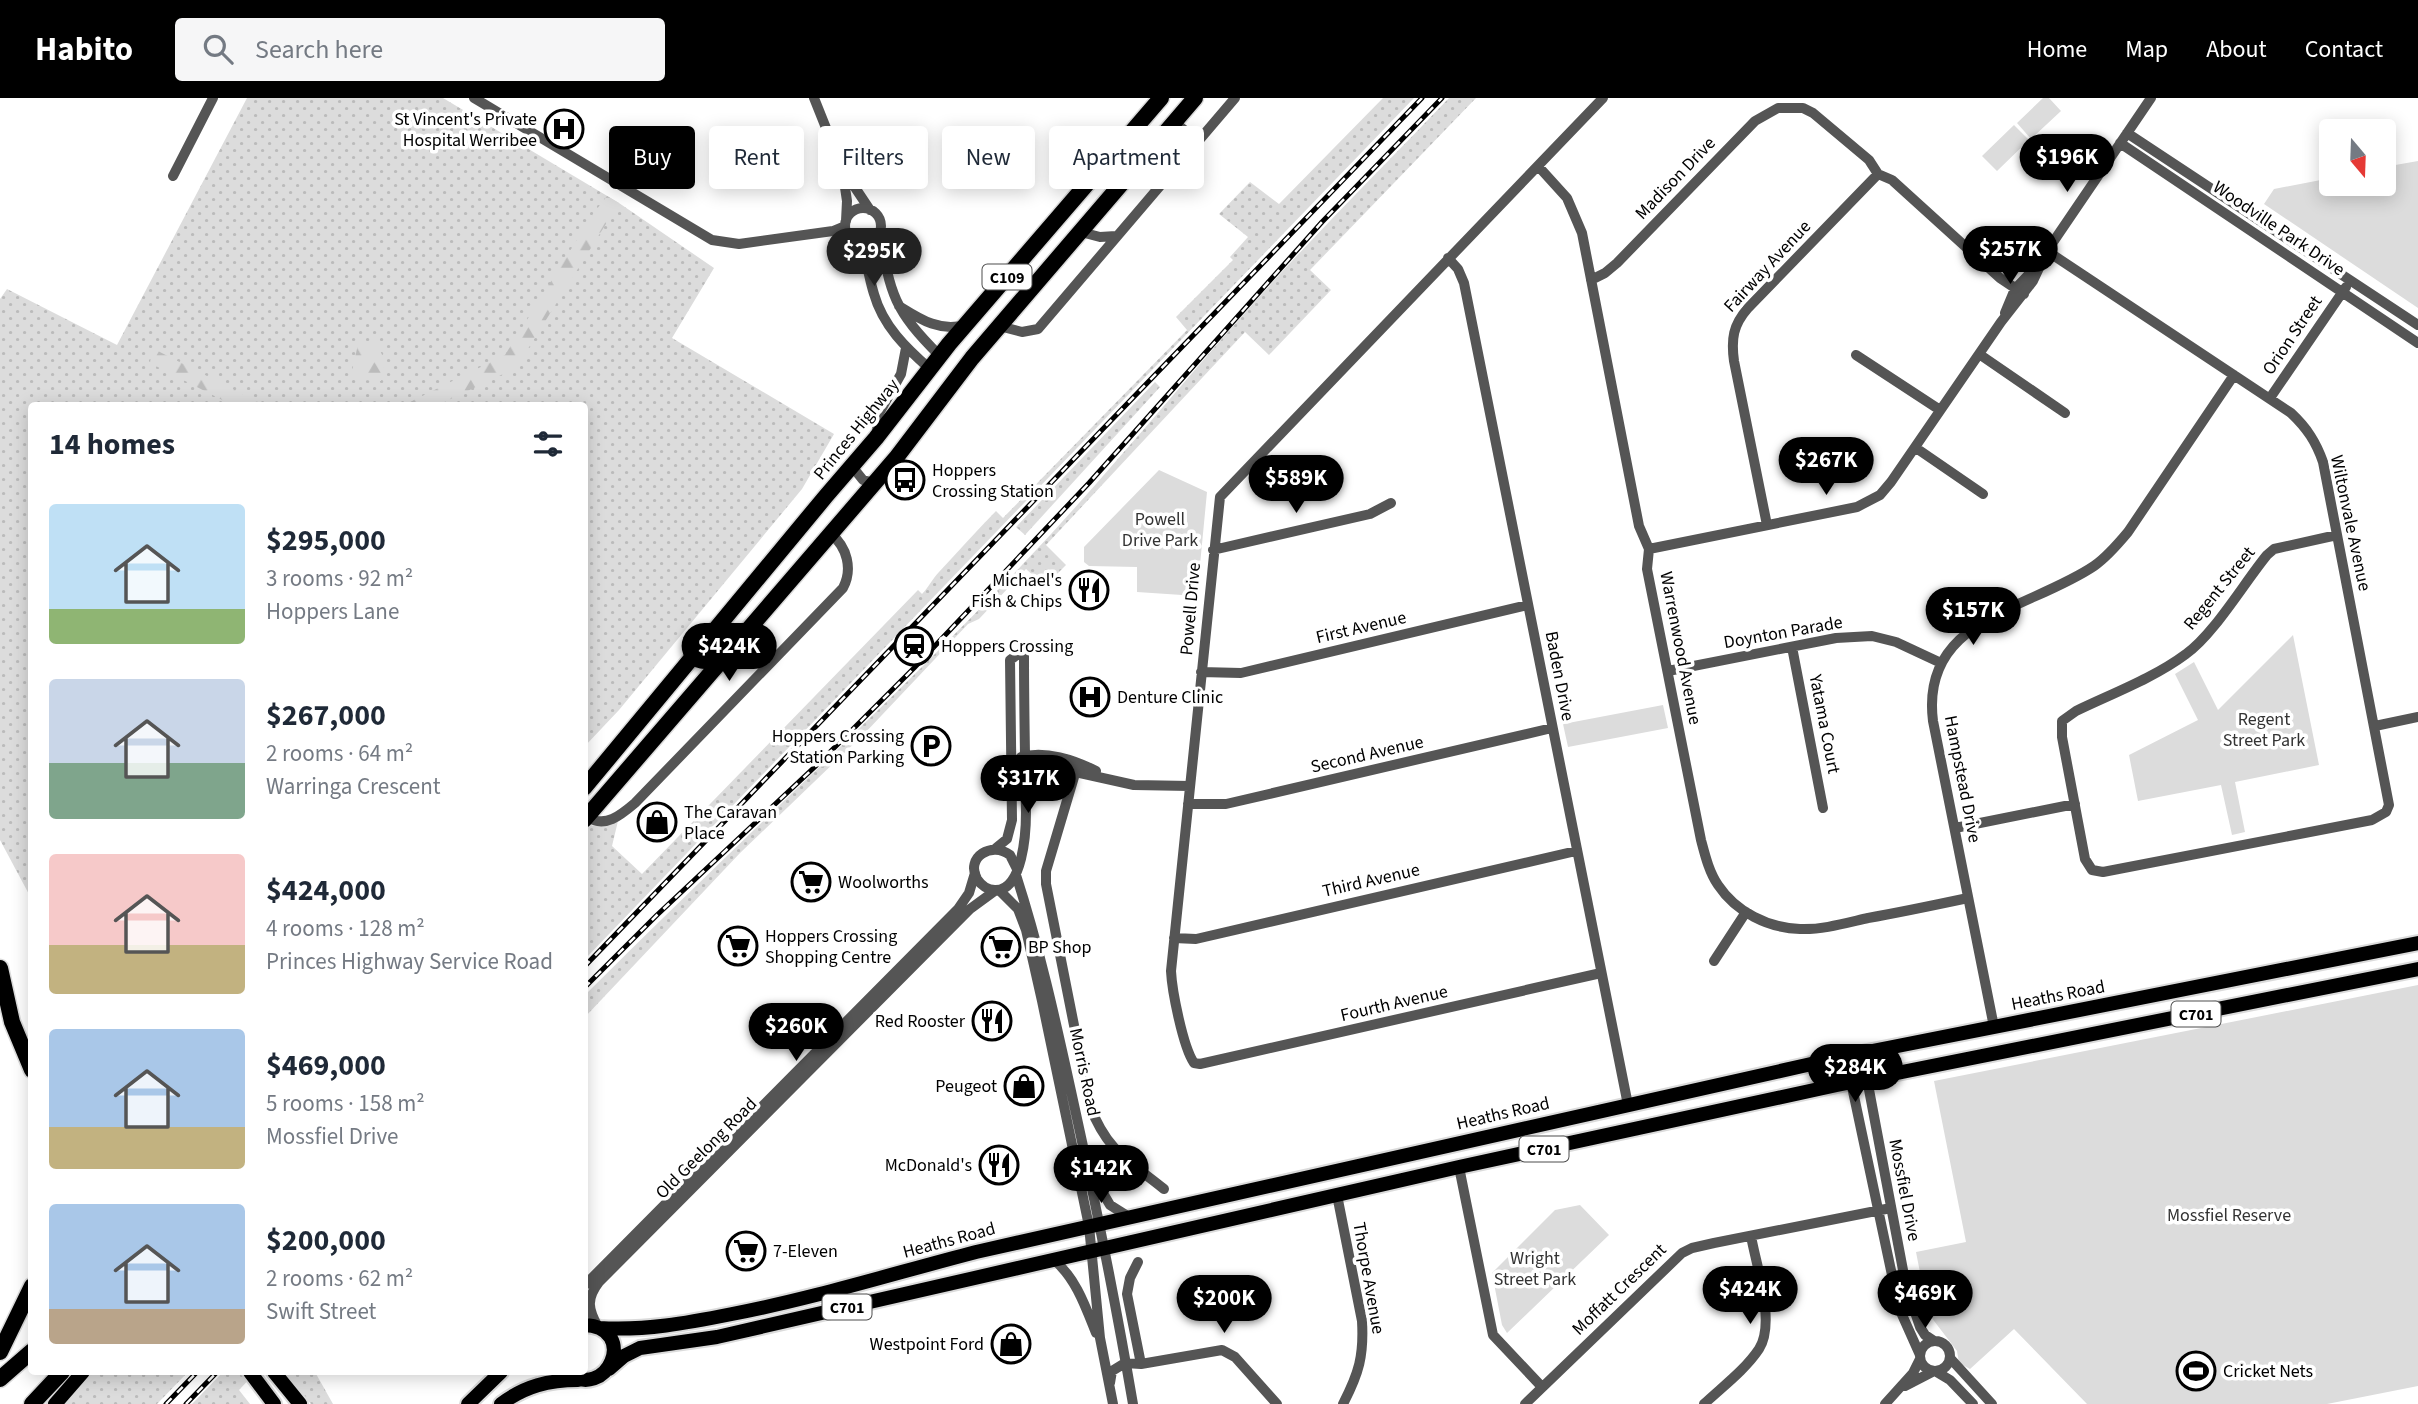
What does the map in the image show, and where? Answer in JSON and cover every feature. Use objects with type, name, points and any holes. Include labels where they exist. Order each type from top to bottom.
[{"type":"highway","name":"C109","points":[[588,815],[896,458],[999,326],[1195,98]]},
{"type":"highway","points":[[1157,103],[1174,122]]},
{"type":"highway","name":"Princes Highway","points":[[588,783],[789,543],[825,496],[856,466],[935,362],[1157,103]]},
{"type":"highway","points":[[935,362],[956,380]]},
{"type":"highway","points":[[856,466],[853,484],[857,502]]},
{"type":"highway","points":[[789,543],[816,530],[831,534]]},
{"type":"highway","points":[[0,968],[12,1022],[28,1060]]},
{"type":"highway","points":[[0,1352],[28,1294]]},
{"type":"highway","points":[[0,1379],[28,1355]]},
{"type":"highway","points":[[32,1404],[59,1375]]},
{"type":"main road","name":"Heaths Road","points":[[594,1326],[652,1328],[755,1310],[976,1252],[1847,1056],[2418,943]]},
{"type":"main road","name":"C701","points":[[501,1404],[519,1392],[540,1384],[598,1378],[628,1353],[646,1346],[717,1337],[1459,1167],[1851,1082],[2418,970]]},
{"type":"main road","points":[[1994,1027],[2000,1053]]},
{"type":"main road","points":[[1864,1053],[1867,1079]]},
{"type":"main road","points":[[1847,1056],[1851,1082]]},
{"type":"main road","points":[[1332,1171],[1337,1195]]},
{"type":"main road","points":[[594,1326],[610,1337],[614,1346],[609,1369]]},
{"type":"main road","points":[[55,1404],[80,1375]]},
{"type":"main road","points":[[253,1375],[274,1404]]},
{"type":"main road","points":[[276,1375],[300,1404]]},
{"type":"main road","points":[[468,1404],[498,1375]]},
{"type":"main road","points":[[571,1375],[579,1380]]},
{"type":"street","points":[[173,176],[213,98]]},
{"type":"street","points":[[474,98],[712,240],[739,244],[847,230]]},
{"type":"street","points":[[814,98],[825,126]]},
{"type":"street","points":[[1204,134],[1235,98]]},
{"type":"street","name":"Powell Drive","points":[[1194,1063],[1188,1051],[1172,985],[1174,938],[1220,497],[1603,98]]},
{"type":"street","points":[[1649,549],[1857,508],[1870,502],[1891,482],[1916,448],[2151,98]]},
{"type":"street","name":"Madison Drive","points":[[1591,280],[1617,264],[1755,121],[1789,102],[1828,123],[1869,160],[1878,174],[1892,180],[2019,291]]},
{"type":"street","points":[[1174,122],[1179,126]]},
{"type":"street","name":"Woodville Park Drive","points":[[2127,133],[2346,287],[2418,343]]},
{"type":"street","name":"Woodville Park Drive","points":[[2120,143],[2346,287],[2418,325]]},
{"type":"street","name":"Warrenwood Avenue","points":[[1538,166],[1567,198],[1576,215],[1639,526],[1649,549],[1647,569],[1701,840],[1717,885],[1731,900],[1762,922],[1782,928],[1801,929],[1829,926],[1968,898]]},
{"type":"street","name":"Fairway Avenue","points":[[1767,524],[1734,361],[1731,342],[1734,328],[1748,308],[1878,174]]},
{"type":"street","points":[[845,189],[847,230],[855,242],[867,244],[880,232]]},
{"type":"street","points":[[856,189],[879,218],[888,281],[897,304],[935,362]]},
{"type":"street","points":[[999,326],[1022,332],[1038,328],[1157,189]]},
{"type":"street","points":[[870,210],[858,209],[849,216],[847,230],[867,261],[873,293],[890,328],[906,348],[935,362]]},
{"type":"street","points":[[1081,232],[1100,237],[1116,236]]},
{"type":"street","name":"Wiltonvale Avenue","points":[[2048,251],[2270,398],[2305,427],[2316,444],[2337,536],[2391,815],[2103,873],[2092,870]]},
{"type":"street","name":"Baden Drive","points":[[1448,258],[1458,269],[1464,283],[1628,1105]]},
{"type":"street","name":"Orion Street","points":[[2270,398],[2346,287]]},
{"type":"street","points":[[897,304],[923,321],[942,327],[967,324]]},
{"type":"street","points":[[876,438],[878,415],[901,374],[906,348]]},
{"type":"street","points":[[1979,354],[2065,413]]},
{"type":"street","points":[[1856,355],[1940,410]]},
{"type":"street","name":"Hampstead Drive","points":[[1994,1027],[1931,703],[1933,684],[1952,645],[1980,623],[2078,576],[2096,565],[2112,550],[2128,531],[2234,375]]},
{"type":"street","points":[[1916,448],[1983,494]]},
{"type":"street","points":[[856,466],[863,480],[874,483]]},
{"type":"street","points":[[1213,550],[1370,514],[1391,503]]},
{"type":"street","points":[[588,818],[604,822],[635,803],[843,588],[847,580],[848,566],[839,541],[831,534]]},
{"type":"street","name":"Regent Street","points":[[2075,804],[2059,720],[2187,654],[2204,637],[2274,549],[2337,536]]},
{"type":"street","name":"First Avenue","points":[[1201,672],[1241,673],[1528,606]]},
{"type":"street","name":"Doynton Parade","points":[[1668,671],[1836,638],[1872,636],[1896,642],[1941,663]]},
{"type":"street","name":"Yatama Court","points":[[1792,647],[1823,808]]},
{"type":"street","points":[[1017,655],[1024,655],[1025,835],[1013,882],[998,890],[982,886],[975,873],[976,862],[979,856],[996,848],[1010,834],[1012,760],[1010,660],[1017,655]]},
{"type":"street","points":[[2375,726],[2418,718]]},
{"type":"street","name":"Second Avenue","points":[[1108,778],[1134,785],[1176,785],[1189,795],[1226,804],[1552,728]]},
{"type":"street","points":[[1012,760],[1025,755],[1047,755],[1087,767],[1108,778]]},
{"type":"street","points":[[1047,755],[1055,769]]},
{"type":"street","points":[[1012,760],[1025,767],[1108,778]]},
{"type":"street","points":[[1055,769],[1066,760]]},
{"type":"street","points":[[1066,760],[1071,771]]},
{"type":"street","name":"Morris Road","points":[[1071,771],[1072,784],[1046,871],[1046,884],[1086,1090],[1104,1136],[1125,1160],[1164,1189]]},
{"type":"street","points":[[1955,828],[2075,804],[2085,859],[2092,870],[2085,880]]},
{"type":"street","points":[[996,848],[1010,855],[1016,872]]},
{"type":"street","name":"Third Avenue","points":[[1174,938],[1196,939],[1576,851]]},
{"type":"street","name":"Morris Road","points":[[1016,872],[1036,936],[1087,1162],[1097,1251],[1102,1349],[1113,1404]]},
{"type":"street","name":"Old Geelong Road","points":[[870,1004],[958,909],[969,893],[975,873]]},
{"type":"street","name":"Morris Road","points":[[998,890],[1018,909],[1026,930],[1094,1225]]},
{"type":"street","name":"Old Geelong Road","points":[[588,1282],[663,1212],[870,1004],[970,909],[998,890]]},
{"type":"street","points":[[1714,961],[1746,912]]},
{"type":"street","name":"Fourth Avenue","points":[[1194,1063],[1209,1064],[1601,973]]},
{"type":"street","name":"Mossfiel Drive","points":[[1867,1079],[1913,1310],[1925,1335],[1934,1341]]},
{"type":"street","name":"Mossfiel Drive","points":[[1851,1082],[1902,1318],[1920,1357]]},
{"type":"street","points":[[1087,1162],[1103,1196],[1110,1205],[1129,1217]]},
{"type":"street","points":[[1459,1167],[1493,1335],[1542,1387]]},
{"type":"street","name":"Thorpe Avenue","points":[[1337,1195],[1362,1321],[1363,1339],[1363,1358],[1357,1378],[1343,1404]]},
{"type":"street","name":"Moffatt Crescent","points":[[1525,1404],[1682,1253],[1692,1248],[1891,1208]]},
{"type":"street","name":"Old Geelong Road","points":[[594,1326],[589,1307],[591,1292],[638,1235]]},
{"type":"street","points":[[1704,1404],[1750,1359],[1764,1337],[1765,1310],[1751,1236]]},
{"type":"street","name":"Morris Road","points":[[1097,1251],[1133,1404]]},
{"type":"street","points":[[1054,1260],[1065,1270],[1077,1289],[1102,1349]]},
{"type":"street","points":[[1138,1262],[1126,1294],[1141,1364]]},
{"type":"street","points":[[1885,1404],[1900,1389],[1920,1357],[1923,1347],[1934,1341],[1945,1345],[1950,1358],[1992,1404]]},
{"type":"street","points":[[1109,1385],[1112,1371],[1125,1363],[1141,1364],[1213,1350],[1230,1352],[1277,1404]]},
{"type":"street","points":[[1920,1357],[1925,1367],[1949,1380],[1973,1404]]},
{"type":"street","points":[[1900,1389],[1945,1367],[1950,1358]]},
{"type":"street","points":[[1130,1387],[1132,1375],[1141,1364]]},
{"type":"green space","points":[[247,98],[443,98],[619,203],[714,268],[672,338],[834,434],[802,489],[619,710],[588,743],[588,402],[28,402],[28,892],[0,840],[0,299],[7,289],[117,345]]},
{"type":"green space","points":[[1383,98],[1414,98],[588,956],[588,826],[618,821],[612,846],[642,874],[918,590],[922,594],[996,511],[1003,518],[1187,330],[1176,317],[1233,260],[1230,257],[1248,237],[1219,214],[1250,182],[1279,204]]},
{"type":"green space","points":[[1449,98],[1476,98],[1310,270],[1331,290],[1269,355],[1245,332],[1046,545],[1066,565],[1045,586],[1026,569],[979,619],[968,624],[864,734],[740,853],[588,1014],[588,992],[1022,565],[1329,222]]},
{"type":"green space","points":[[2043,98],[2049,98],[2061,111],[2031,139],[2017,123]]},
{"type":"green space","points":[[2014,125],[2029,140],[1997,171],[1982,156]]},
{"type":"green space","points":[[2418,161],[2418,308],[2264,204],[2274,189],[2319,180],[2319,196],[2396,196],[2396,165]]},
{"type":"green space","points":[[607,196],[619,203],[516,368],[444,402],[410,402],[505,355]]},
{"type":"green space","points":[[359,340],[377,343],[385,362],[381,381],[364,380],[352,371]]},
{"type":"green space","points":[[152,348],[258,402],[226,402],[150,363]]},
{"type":"green space","points":[[1155,382],[1160,387],[1025,535],[1016,527]]},
{"type":"green space","name":"Powell Drive Park","points":[[1159,470],[1207,492],[1197,596],[1137,592],[1137,567],[1089,566],[1084,562],[1084,547]]},
{"type":"green space","name":"Regent Street Park","points":[[2293,635],[2319,765],[2235,782],[2245,832],[2232,835],[2221,785],[2138,801],[2129,755],[2198,720],[2175,674],[2194,662],[2218,710]]},
{"type":"green space","points":[[1663,705],[1668,728],[1568,747],[1563,724]]},
{"type":"green space","name":"Mossfiel Reserve","points":[[2418,985],[2418,1386],[2327,1404],[2087,1404],[2014,1329],[1970,1369],[1959,1363],[1957,1351],[1928,1313],[1916,1252],[1966,1242],[1934,1081]]},
{"type":"green space","name":"Wright Street Park","points":[[1580,1205],[1609,1235],[1507,1333],[1502,1325],[1492,1273],[1555,1210]]},
{"type":"green space","points":[[90,1375],[185,1375],[157,1404],[63,1404]]},
{"type":"green space","points":[[220,1375],[253,1375],[239,1390],[250,1404],[192,1404]]},
{"type":"green space","points":[[284,1375],[317,1375],[333,1404],[311,1404]]},
{"type":"railway","points":[[588,963],[1422,98]]},
{"type":"railway","points":[[588,984],[914,668],[1089,483],[1322,222],[1442,98]]},
{"type":"railway","points":[[166,1404],[194,1375]]},
{"type":"railway","points":[[186,1404],[214,1375]]},
{"type":"place","name":"St Vincent's Private Hospital Werribee","points":[[564,129]]},
{"type":"place","name":"Hoppers Crossing Station","points":[[905,480]]},
{"type":"place","name":"Michael's Fish & Chips","points":[[1089,590]]},
{"type":"place","name":"Hoppers Crossing","points":[[914,646]]},
{"type":"place","name":"Denture Clinic","points":[[1090,697]]},
{"type":"place","name":"Hoppers Crossing Station Parking","points":[[931,746]]},
{"type":"place","name":"The Caravan Place","points":[[657,822]]},
{"type":"place","name":"Woolworths","points":[[811,882]]},
{"type":"place","name":"Hoppers Crossing Shopping Centre","points":[[738,946]]},
{"type":"place","name":"BP Shop","points":[[1001,947]]},
{"type":"place","name":"Red Rooster","points":[[992,1021]]},
{"type":"place","name":"Peugeot","points":[[1024,1086]]},
{"type":"place","name":"McDonald's","points":[[999,1165]]},
{"type":"place","name":"7-Eleven","points":[[746,1251]]},
{"type":"place","name":"Westpoint Ford","points":[[1011,1344]]},
{"type":"place","name":"Cricket Nets","points":[[2196,1371]]}]
